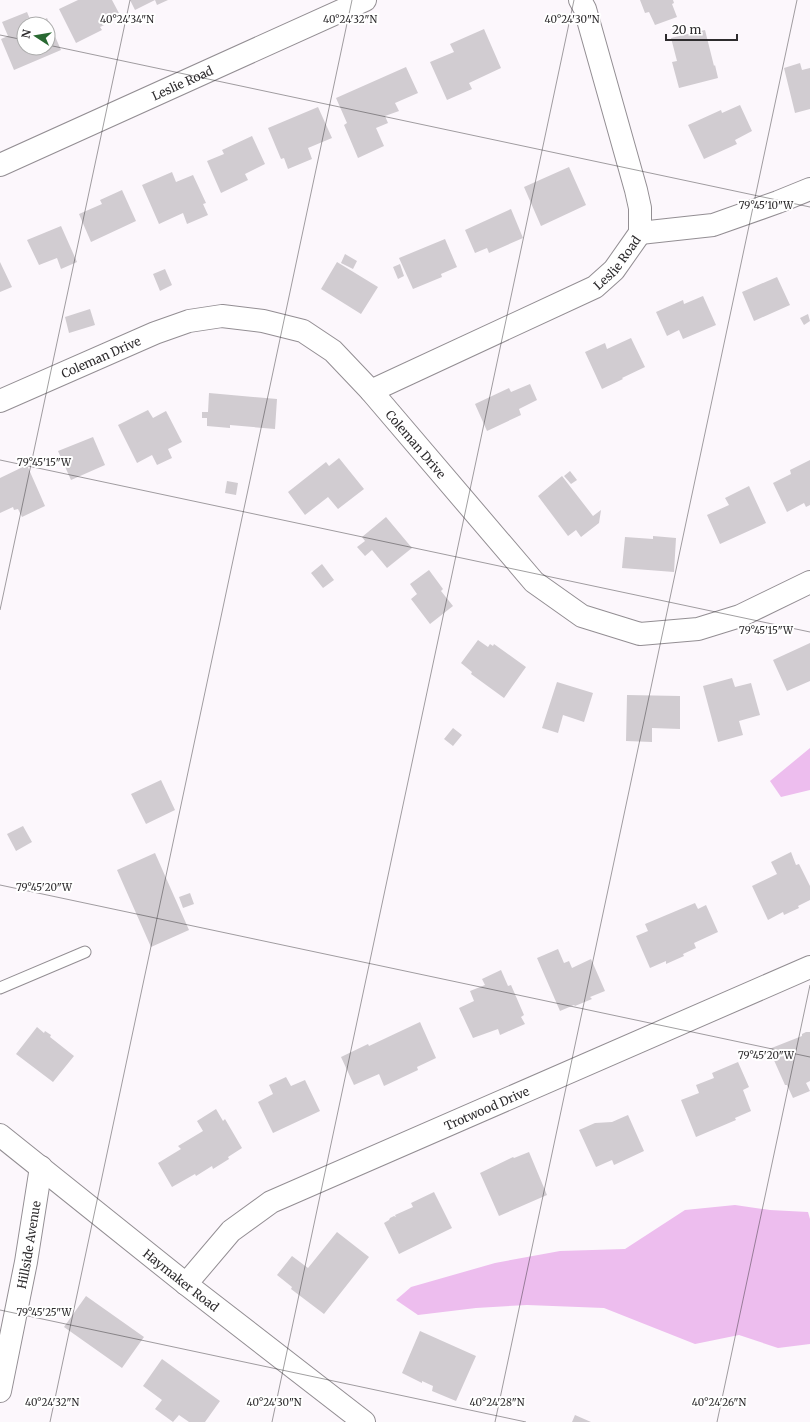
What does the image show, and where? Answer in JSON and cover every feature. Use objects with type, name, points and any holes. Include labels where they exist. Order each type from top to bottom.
[{"type":"street","name":"Leslie Road","points":[[0,165],[365,0]]},
{"type":"street","name":"Leslie Road","points":[[371,391],[594,286],[614,270],[640,233],[640,208],[636,190],[585,9],[580,0]]},
{"type":"street","points":[[640,233],[713,225],[810,189]]},
{"type":"street","name":"Coleman Drive","points":[[0,401],[155,333],[189,321],[222,316],[263,321],[303,330],[333,351],[371,391],[534,582],[582,616],[640,634],[698,629],[740,616],[810,582]]},
{"type":"street","name":"Trotwood Drive","points":[[186,1284],[231,1232],[271,1202],[810,967]]},
{"type":"street","name":"Haymaker Road","points":[[0,1135],[186,1284],[364,1422]]},
{"type":"street","name":"Hillside Avenue","points":[[0,1391],[26,1262],[41,1167]]},
{"type":"lane","points":[[0,988],[85,952]]},
{"type":"shaded area","points":[[810,748],[810,790],[781,797],[770,781]]},
{"type":"shaded area","points":[[735,1205],[770,1210],[808,1212],[810,1219],[810,1344],[778,1348],[739,1335],[695,1344],[604,1308],[527,1305],[476,1308],[418,1315],[396,1300],[411,1287],[495,1263],[560,1251],[625,1249],[685,1210]]},
{"type":"building","points":[[78,0],[112,0],[121,17],[100,27],[102,30],[76,43],[59,9]]},
{"type":"building","points":[[130,0],[155,0],[135,10]]},
{"type":"building","points":[[155,0],[168,0],[157,5]]},
{"type":"building","points":[[640,0],[673,0],[674,3],[672,4],[677,17],[655,25],[649,12],[645,13]]},
{"type":"building","points":[[27,12],[29,16],[17,16]]},
{"type":"building","points":[[16,16],[16,56],[47,56],[14,70],[1,39],[8,36],[2,22]]},
{"type":"building","points":[[484,29],[501,68],[469,83],[472,89],[447,100],[430,62],[454,52],[450,44]]},
{"type":"building","points":[[705,30],[718,78],[679,88],[672,62],[677,61],[671,38]]},
{"type":"building","points":[[56,39],[61,50],[56,52]]},
{"type":"building","points":[[800,63],[802,70],[810,68],[810,109],[795,113],[784,68]]},
{"type":"building","points":[[406,67],[418,93],[395,103],[399,111],[385,116],[388,123],[376,128],[384,146],[358,158],[344,125],[347,123],[336,98]]},
{"type":"building","points":[[740,105],[752,131],[735,140],[737,144],[704,159],[688,125],[721,110],[722,113]]},
{"type":"building","points":[[318,107],[332,138],[308,148],[312,159],[288,169],[284,158],[281,159],[268,128]]},
{"type":"building","points":[[252,136],[265,164],[245,174],[248,180],[221,193],[207,161],[224,154],[222,150]]},
{"type":"building","points":[[569,167],[586,205],[541,226],[524,187]]},
{"type":"building","points":[[172,172],[176,182],[193,175],[206,203],[203,204],[208,215],[187,224],[183,213],[159,224],[142,185]]},
{"type":"building","points":[[122,190],[136,221],[91,242],[79,214],[102,204],[100,200]]},
{"type":"building","points":[[511,209],[523,238],[489,253],[487,248],[475,253],[465,230]]},
{"type":"building","points":[[61,226],[77,262],[61,269],[57,258],[39,265],[27,240]]},
{"type":"building","points":[[445,239],[457,267],[441,274],[442,277],[413,289],[399,258]]},
{"type":"building","points":[[345,254],[357,261],[353,269],[341,263]]},
{"type":"building","points":[[0,262],[12,287],[0,292]]},
{"type":"building","points":[[337,262],[378,287],[361,314],[321,289]]},
{"type":"building","points":[[400,264],[404,276],[398,279],[393,267]]},
{"type":"building","points":[[165,269],[172,285],[160,291],[153,274]]},
{"type":"building","points":[[777,277],[790,305],[754,321],[742,292]]},
{"type":"building","points":[[703,296],[716,325],[683,339],[679,330],[667,336],[656,312],[683,300],[684,304]]},
{"type":"building","points":[[90,309],[95,325],[69,333],[65,317]]},
{"type":"building","points":[[808,314],[810,321],[804,325],[800,318]]},
{"type":"building","points":[[631,338],[645,367],[602,389],[585,352],[605,343],[607,349]]},
{"type":"building","points":[[530,384],[537,400],[519,409],[521,415],[487,431],[475,404],[509,388],[511,392]]},
{"type":"building","points":[[209,393],[277,399],[275,429],[230,425],[230,428],[207,426],[207,418],[202,418],[202,412],[208,412]]},
{"type":"building","points":[[148,410],[153,418],[166,411],[182,442],[168,449],[172,458],[157,465],[152,455],[137,463],[118,425]]},
{"type":"building","points":[[93,437],[105,465],[71,480],[58,451]]},
{"type":"building","points":[[339,458],[364,489],[338,509],[328,497],[305,515],[288,492],[326,462],[329,466]]},
{"type":"building","points":[[810,460],[810,505],[806,507],[804,503],[787,512],[773,483],[791,474],[790,470]]},
{"type":"building","points":[[27,465],[45,506],[22,517],[18,509],[14,510],[13,507],[0,513],[0,478]]},
{"type":"building","points":[[570,471],[577,480],[571,484],[564,476]]},
{"type":"building","points":[[562,476],[593,516],[601,510],[599,523],[581,537],[576,530],[568,536],[538,496]]},
{"type":"building","points":[[227,481],[238,483],[236,495],[225,493]]},
{"type":"building","points":[[749,486],[766,523],[720,544],[707,515],[729,505],[725,498]]},
{"type":"building","points":[[386,517],[412,548],[387,568],[372,550],[365,556],[357,547],[365,541],[362,537]]},
{"type":"building","points":[[653,536],[676,538],[674,572],[622,568],[625,537],[653,539]]},
{"type":"building","points":[[322,564],[334,580],[323,588],[311,573]]},
{"type":"building","points":[[429,570],[443,589],[441,591],[453,606],[430,624],[411,599],[417,594],[410,584]]},
{"type":"building","points":[[478,640],[488,647],[490,644],[493,646],[494,644],[526,667],[504,698],[471,674],[472,672],[461,663]]},
{"type":"building","points":[[810,643],[810,681],[787,691],[773,660]]},
{"type":"building","points":[[732,678],[735,687],[751,683],[760,715],[739,721],[743,735],[718,742],[703,686]]},
{"type":"building","points":[[557,682],[593,693],[584,722],[563,715],[558,733],[542,728]]},
{"type":"building","points":[[627,695],[680,696],[680,729],[652,728],[652,742],[626,741]]},
{"type":"building","points":[[453,728],[462,735],[453,746],[444,739]]},
{"type":"building","points":[[161,780],[175,810],[146,824],[131,794]]},
{"type":"building","points":[[23,826],[32,842],[16,851],[7,834]]},
{"type":"building","points":[[791,852],[796,865],[799,864],[810,886],[810,900],[798,906],[799,908],[784,915],[783,912],[768,920],[752,886],[777,874],[771,862]]},
{"type":"building","points":[[155,853],[189,930],[151,947],[117,870]]},
{"type":"building","points":[[190,893],[194,904],[183,908],[179,897]]},
{"type":"building","points":[[695,903],[698,909],[706,905],[718,932],[694,943],[696,948],[683,954],[684,956],[666,964],[666,961],[650,968],[636,936],[648,931],[645,924]]},
{"type":"building","points":[[558,949],[564,963],[569,961],[572,968],[591,959],[605,991],[590,997],[592,999],[560,1011],[537,958]]},
{"type":"building","points":[[501,970],[508,986],[511,985],[524,1015],[521,1017],[525,1024],[500,1035],[498,1029],[473,1038],[459,1008],[474,1001],[470,991],[485,985],[482,979]]},
{"type":"building","points":[[420,1022],[436,1058],[417,1067],[418,1070],[384,1086],[379,1074],[354,1085],[341,1057],[368,1044],[369,1046]]},
{"type":"building","points":[[37,1027],[44,1033],[45,1031],[51,1035],[50,1037],[74,1056],[53,1082],[16,1054]]},
{"type":"building","points":[[810,1032],[810,1081],[806,1083],[810,1091],[793,1098],[787,1085],[785,1085],[769,1049],[802,1036],[802,1034]]},
{"type":"building","points":[[738,1062],[749,1087],[743,1090],[751,1111],[735,1118],[736,1120],[696,1137],[681,1100],[699,1093],[696,1085],[714,1078],[712,1073]]},
{"type":"building","points":[[286,1077],[291,1086],[305,1080],[320,1111],[273,1133],[258,1102],[273,1094],[269,1085]]},
{"type":"building","points":[[216,1109],[223,1121],[225,1119],[242,1148],[228,1157],[229,1159],[213,1169],[212,1166],[196,1176],[195,1174],[172,1187],[158,1163],[181,1149],[178,1146],[203,1131],[197,1121]]},
{"type":"building","points":[[628,1115],[644,1151],[614,1165],[612,1160],[596,1167],[579,1130],[595,1123],[612,1122]]},
{"type":"building","points":[[529,1152],[547,1195],[499,1216],[480,1173],[513,1157],[514,1158]]},
{"type":"building","points":[[434,1192],[452,1228],[399,1254],[384,1223],[394,1216],[396,1217],[395,1215],[413,1207],[411,1203]]},
{"type":"building","points":[[337,1232],[369,1257],[324,1314],[291,1289],[292,1287],[277,1275],[292,1256],[308,1268]]},
{"type":"building","points":[[86,1296],[144,1337],[122,1368],[64,1327]]},
{"type":"building","points":[[420,1331],[476,1356],[456,1401],[432,1391],[433,1386],[422,1381],[422,1383],[402,1373]]},
{"type":"building","points":[[162,1359],[220,1401],[205,1422],[189,1422],[179,1415],[173,1422],[155,1409],[162,1400],[143,1386]]},
{"type":"building","points":[[575,1415],[591,1422],[572,1422]]}]
